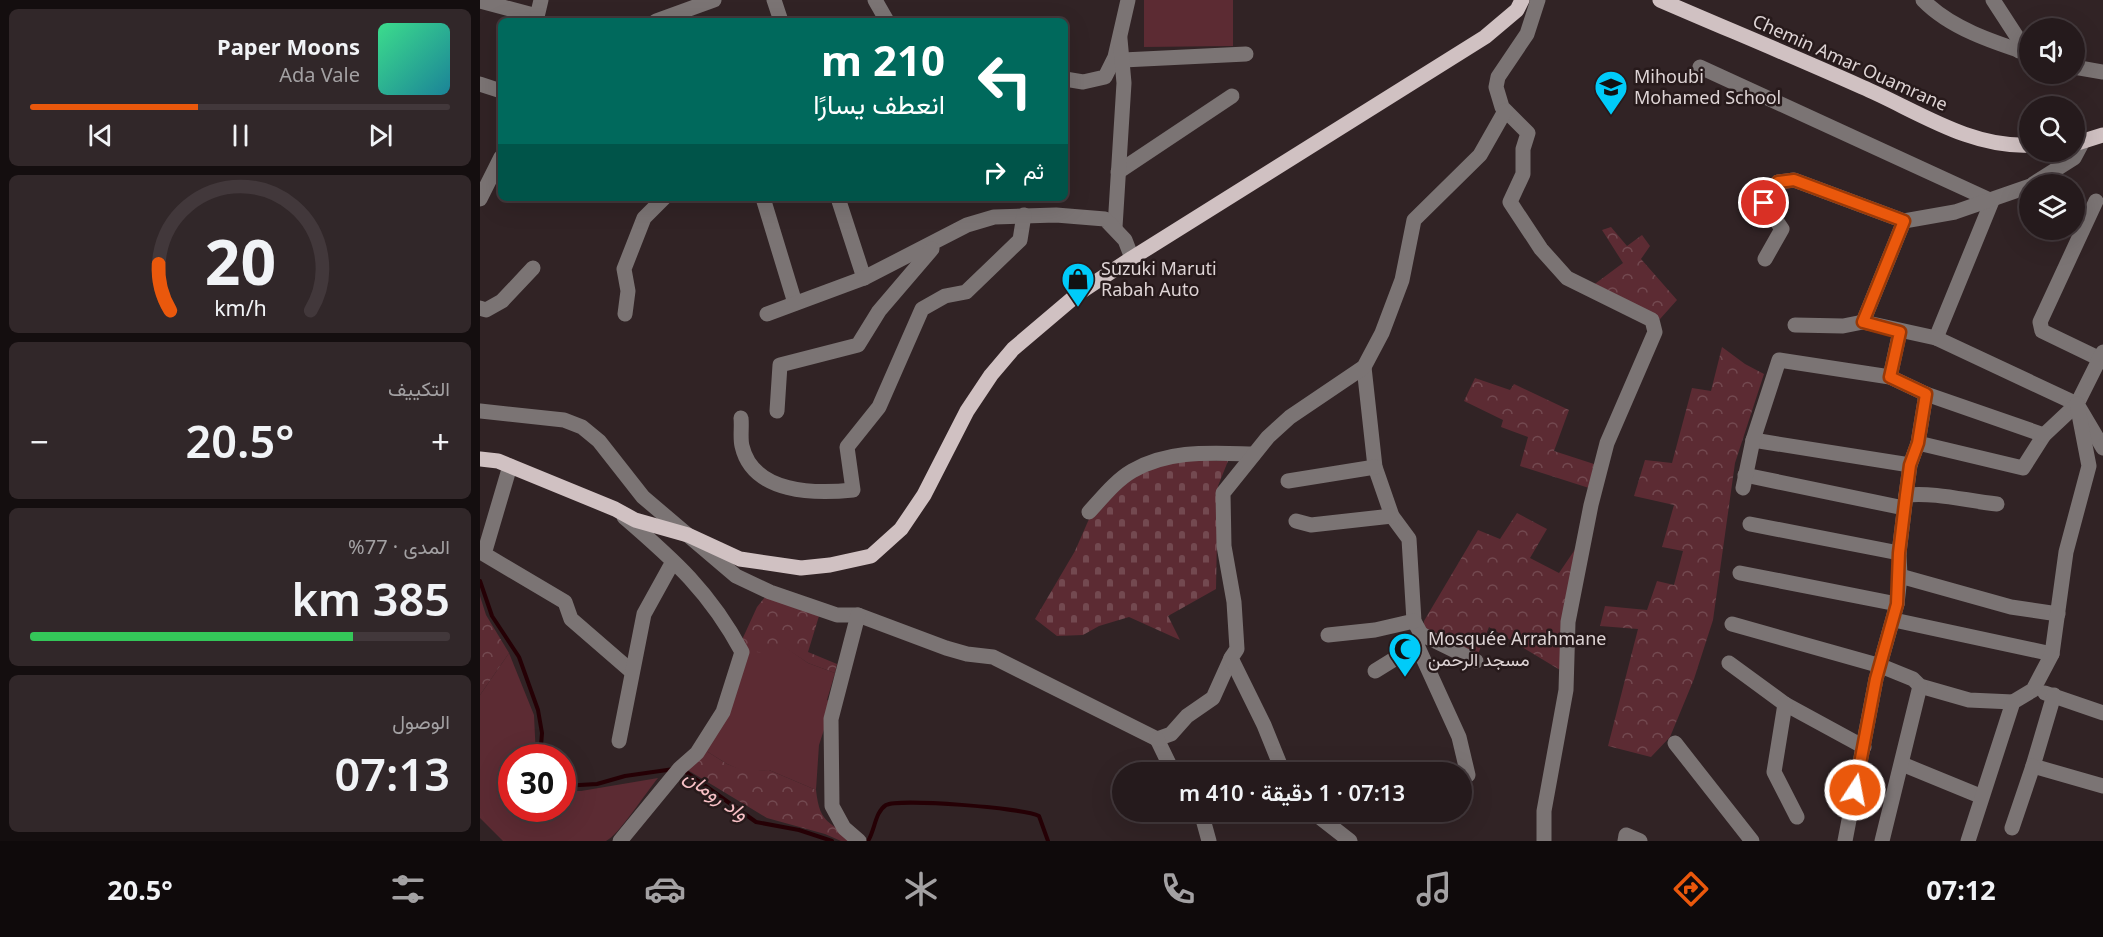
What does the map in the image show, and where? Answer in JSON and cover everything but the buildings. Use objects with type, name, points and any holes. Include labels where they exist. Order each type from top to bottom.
[{"type":"main road","points":[[480,459],[498,461],[615,509],[636,520],[688,535],[740,559],[801,568],[830,565],[871,556],[901,529],[924,495],[967,411],[1012,349],[1079,293],[1132,258],[1485,37],[1517,10],[1522,0]]},
{"type":"main road","name":"Chemin Amar Ouamrane","points":[[1670,2],[1865,88],[1951,131],[2019,146]]},
{"type":"main road","points":[[2085,141],[2103,135]]},
{"type":"street","points":[[480,1],[537,18],[541,0]]},
{"type":"street","points":[[664,18],[714,0]]},
{"type":"street","points":[[774,0],[780,18]]},
{"type":"street","points":[[875,0],[885,18]]},
{"type":"street","points":[[1068,79],[1083,82],[1105,77],[1115,57],[1128,0]]},
{"type":"street","points":[[1538,0],[1527,34],[1498,77],[1497,98],[1505,111],[1528,133],[1523,148],[1523,174],[1510,202],[1540,249],[1567,278],[1652,320],[1655,332],[1607,443],[1591,506],[1568,622],[1566,690],[1544,811],[1544,841]]},
{"type":"street","points":[[1923,0],[1934,12],[1969,31],[2019,51]]},
{"type":"street","points":[[1993,0],[2019,40]]},
{"type":"street","points":[[1115,227],[1123,60],[1120,39]]},
{"type":"street","points":[[1123,60],[1246,54]]},
{"type":"street","points":[[1700,67],[1992,201]]},
{"type":"street","points":[[2085,69],[2103,72]]},
{"type":"street","points":[[480,84],[498,90]]},
{"type":"street","points":[[1118,172],[1232,96]]},
{"type":"street","points":[[1157,739],[1171,734],[1187,716],[1213,698],[1237,649],[1234,602],[1224,546],[1223,493],[1254,454],[1290,417],[1364,367],[1382,333],[1402,280],[1414,220],[1480,155],[1505,111]]},
{"type":"street","points":[[2049,174],[2068,162]]},
{"type":"street","points":[[480,199],[498,163]]},
{"type":"street","points":[[1765,259],[1782,229],[1764,203],[1778,182],[1794,180],[1904,221],[1955,212],[2019,190]]},
{"type":"street","points":[[625,314],[628,291],[624,269],[644,218],[660,201]]},
{"type":"street","points":[[764,201],[795,303]]},
{"type":"street","points":[[839,201],[864,278]]},
{"type":"street","points":[[1936,339],[1992,201]]},
{"type":"street","points":[[1918,443],[2023,468],[2044,435],[2077,404],[2101,356],[2042,332],[2040,322],[2096,201]]},
{"type":"street","points":[[767,314],[864,278],[967,225],[985,219],[1024,215],[1084,216],[1105,219],[1125,240],[1132,258]]},
{"type":"street","points":[[741,418],[742,446],[751,466],[768,479],[795,491],[825,493],[853,490],[847,447],[879,407],[922,309],[945,296],[966,292],[1020,240],[1024,215]]},
{"type":"street","points":[[1863,322],[1904,221]]},
{"type":"street","points":[[777,411],[780,365],[858,345],[893,293],[940,240]]},
{"type":"street","points":[[480,308],[486,310],[502,301],[533,268]]},
{"type":"street","points":[[1795,325],[1843,326],[1863,322],[1936,339],[2077,404],[2103,448]]},
{"type":"street","points":[[1890,377],[1900,332]]},
{"type":"street","points":[[1997,504],[1958,500],[1924,493],[1905,502],[1744,481],[1753,440],[1779,360],[1890,377],[1926,394],[2044,435]]},
{"type":"street","points":[[1364,367],[1375,466],[1392,516],[1409,539],[1414,621],[1419,640],[1459,737],[1465,762]]},
{"type":"street","points":[[1845,841],[1881,666],[1897,604],[1900,576],[1899,553],[1910,465],[1918,443],[1926,394]]},
{"type":"street","points":[[1732,624],[1881,666],[1913,679],[1920,686],[1969,700],[2013,702],[2033,690],[2052,654],[2066,552],[2089,466],[2077,404]]},
{"type":"street","points":[[480,411],[564,420],[582,427],[599,441],[643,497],[736,576],[770,592],[837,615],[858,615],[946,648],[967,654],[993,657],[1157,739],[1168,762]]},
{"type":"street","points":[[1753,440],[1910,465]]},
{"type":"street","points":[[1089,512],[1113,485],[1132,471],[1156,460],[1190,453],[1254,454]]},
{"type":"street","points":[[510,466],[484,554],[565,602],[572,619],[631,671]]},
{"type":"street","points":[[1288,482],[1375,466]]},
{"type":"street","points":[[615,509],[681,566],[708,596],[742,652],[723,712],[702,745],[620,841]]},
{"type":"street","points":[[1296,521],[1311,525],[1392,516]]},
{"type":"street","points":[[1750,524],[1899,553]]},
{"type":"street","points":[[619,741],[644,614],[670,567]]},
{"type":"street","points":[[1740,573],[1897,604]]},
{"type":"street","points":[[1900,576],[2011,607],[2058,614]]},
{"type":"street","points":[[858,615],[831,719],[832,806],[844,828],[858,840]]},
{"type":"street","points":[[1894,620],[2052,654]]},
{"type":"street","points":[[1328,635],[1375,630],[1414,621]]},
{"type":"street","points":[[1419,640],[1476,662]]},
{"type":"street","points":[[1375,671],[1419,640]]},
{"type":"street","points":[[1231,658],[1264,725],[1279,762]]},
{"type":"street","points":[[1729,663],[1785,704],[1864,747]]},
{"type":"street","points":[[1884,840],[1920,686]]},
{"type":"street","points":[[2033,690],[2054,695],[2103,713]]},
{"type":"street","points":[[2012,828],[2054,695]]},
{"type":"street","points":[[1968,841],[1980,796],[2013,702]]},
{"type":"street","points":[[1785,704],[1774,772],[1797,816]]},
{"type":"street","points":[[1676,742],[1752,841]]},
{"type":"street","points":[[1902,764],[1980,796]]},
{"type":"street","points":[[2033,766],[2103,786]]},
{"type":"street","points":[[1204,822],[1209,841]]},
{"type":"street","points":[[1326,822],[1350,841]]},
{"type":"street","points":[[1625,841],[1626,835],[1640,841]]},
{"type":"green space","points":[[1144,0],[1233,0],[1233,46],[1144,47]]},
{"type":"green space","points":[[1611,227],[1627,246],[1642,235],[1650,246],[1641,259],[1677,300],[1660,319],[1592,286],[1623,263],[1602,230]]},
{"type":"green space","points":[[1722,347],[1745,364],[1764,374],[1735,463],[1713,620],[1694,679],[1670,737],[1651,757],[1608,746],[1638,629],[1600,626],[1605,606],[1647,610],[1657,581],[1674,585],[1683,551],[1662,547],[1674,505],[1634,496],[1645,460],[1672,463],[1692,388],[1711,391]]},
{"type":"green space","points":[[1475,378],[1510,390],[1514,384],[1569,410],[1554,451],[1594,464],[1589,488],[1520,466],[1528,437],[1501,427],[1503,420],[1464,401]]},
{"type":"green space","points":[[1174,459],[1228,461],[1218,486],[1216,589],[1168,616],[1180,640],[1129,617],[1099,626],[1083,635],[1057,636],[1035,619],[1075,551],[1089,519],[1102,501],[1121,483]]},
{"type":"green space","points":[[1517,513],[1547,529],[1530,558],[1559,573],[1576,548],[1565,673],[1489,627],[1476,659],[1424,628],[1424,621],[1478,530],[1500,539]]},
{"type":"green space","points":[[480,596],[486,615],[509,653],[480,695]]},
{"type":"green space","points":[[765,597],[819,616],[808,652],[837,664],[835,673],[808,663],[781,645],[778,654],[746,651],[741,642],[757,607]]},
{"type":"green space","points":[[781,644],[808,663],[835,673],[827,700],[833,702],[819,745],[816,790],[769,770],[745,772],[703,749],[746,651]]},
{"type":"green space","points":[[509,653],[534,715],[535,744],[498,744],[498,822],[576,822],[576,791],[658,778],[625,822],[606,841],[503,841],[480,818],[480,695]]},
{"type":"green space","points":[[703,749],[727,764],[745,771],[769,770],[816,790],[820,811],[824,817],[854,841],[841,841],[825,834],[767,818],[686,769]]},
{"type":"waterway","name":"واد رومان","points":[[480,581],[492,616],[519,657],[538,710],[542,733],[541,744]]},
{"type":"waterway","name":"واد رومان","points":[[576,785],[597,784],[625,776],[674,769]]},
{"type":"waterway","name":"واد رومان","points":[[683,770],[756,822],[799,830],[832,841]]},
{"type":"waterway","name":"واد رومان","points":[[868,841],[882,808],[896,803],[936,803],[1029,813],[1039,816],[1048,841]]},
{"type":"place","name":"Mihoubi Mohamed School","points":[[1611,116]]},
{"type":"place","name":"Suzuki Maruti Rabah Auto","points":[[1078,308]]},
{"type":"place","name":"Mosquée Arrahmane مسجد الرحمن","points":[[1405,678]]},
{"type":"route","points":[[1764,203],[1778,182],[1794,180],[1904,221],[1863,322],[1900,332],[1890,377],[1926,394],[1918,443],[1910,465],[1899,553],[1900,576],[1897,604],[1876,679],[1855,790]]}]
